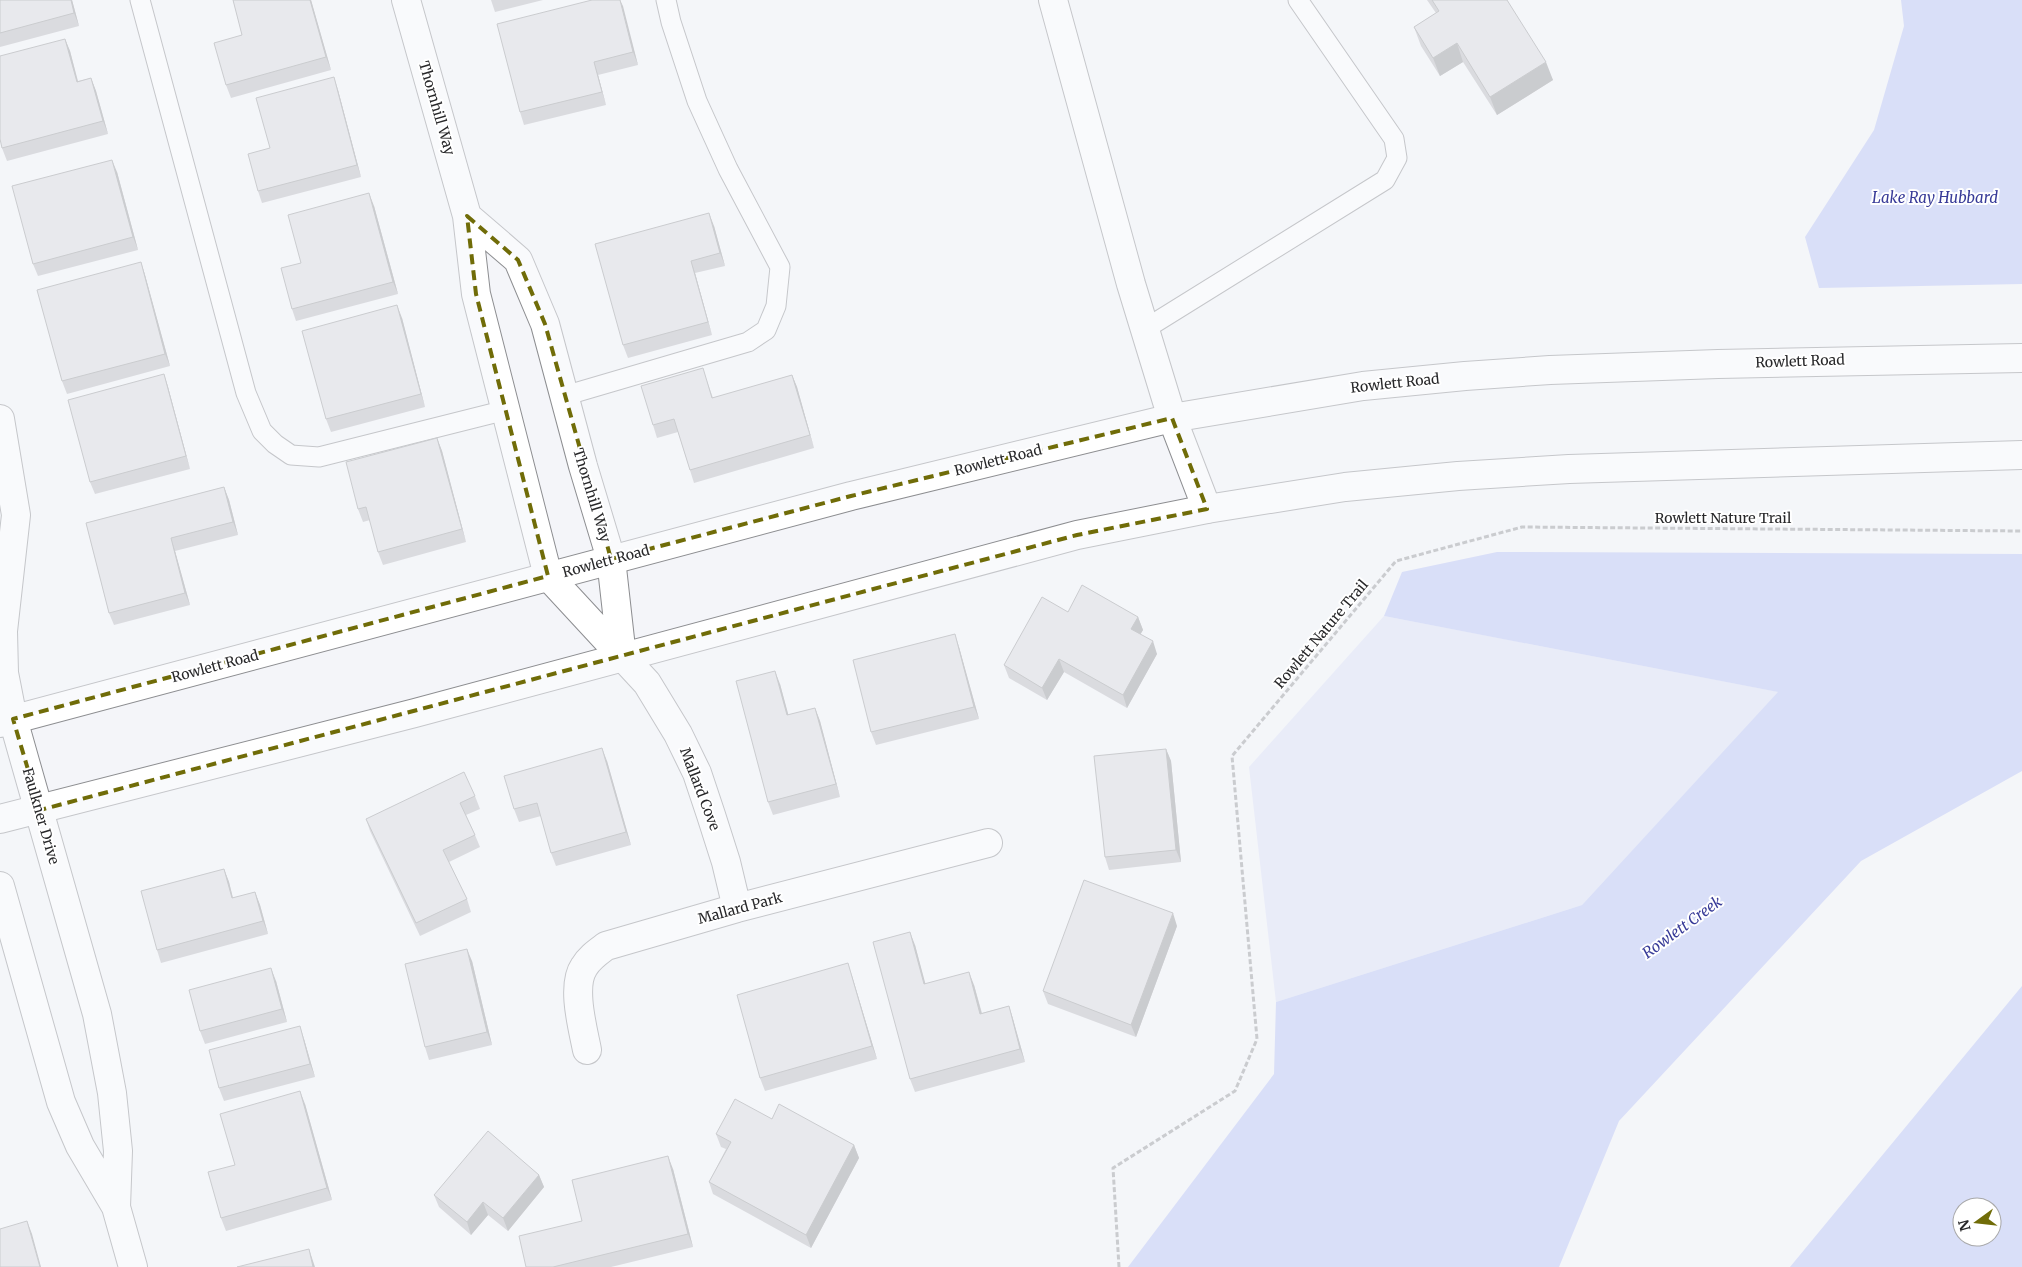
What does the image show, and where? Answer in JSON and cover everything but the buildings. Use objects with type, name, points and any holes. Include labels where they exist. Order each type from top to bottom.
[{"type":"main road","name":"Thornhill Way","points":[[406,0],[467,216],[476,294],[548,576],[622,657]]},
{"type":"main road","points":[[1053,0],[1100,174],[1145,329],[1172,418],[1207,509]]},
{"type":"main road","name":"Thornhill Way","points":[[467,216],[518,260],[545,324],[583,466],[611,559],[622,657]]},
{"type":"main road","name":"Rowlett Road","points":[[7,721],[851,496],[1172,418],[1363,386],[1550,370],[1728,363],[2022,358]]},
{"type":"main road","name":"Faulkner Drive","points":[[0,422],[16,515],[2,631],[7,721],[40,810],[98,1023],[112,1093],[118,1151],[116,1207]]},
{"type":"main road","points":[[0,819],[406,716],[1077,534],[1207,509],[1344,487],[1468,475],[1569,469],[2022,456]]},
{"type":"main road","name":"Mallard Cove","points":[[622,657],[647,683],[678,734],[697,772],[726,862],[737,908]]},
{"type":"main road","name":"Mallard Park","points":[[587,1050],[580,1012],[578,984],[583,968],[606,946],[737,908],[988,843]]},
{"type":"main road","name":"Faulkner Drive","points":[[0,886],[61,1102],[80,1146],[116,1207],[133,1267]]},
{"type":"lane","points":[[140,0],[246,393],[262,431],[275,444],[291,455],[319,457],[506,410]]},
{"type":"lane","points":[[564,396],[748,342],[766,330],[776,306],[780,267],[728,169],[697,101],[671,22],[666,0]]},
{"type":"lane","points":[[1145,329],[1385,180],[1397,158],[1394,139],[1298,0]]},
{"type":"path","name":"Rowlett Nature Trail","points":[[1119,1267],[1113,1168],[1235,1091],[1257,1038],[1232,756],[1396,561],[1522,528],[2022,531]]},
{"type":"highlighted area","points":[[467,216],[518,260],[545,324],[611,559],[851,496],[1172,418],[1207,509],[1077,535],[40,810],[13,719],[548,576],[476,294]]},
{"type":"shaded area","points":[[1384,616],[1779,692],[1582,905],[1276,1002],[1249,767]]},
{"type":"water","name":"Lake Ray Hubbard","points":[[1901,0],[2022,0],[2022,284],[1819,288],[1805,237],[1874,130],[1904,26]]},
{"type":"water","name":"Rowlett Creek","points":[[1497,552],[2022,554],[2022,771],[1861,861],[1619,1121],[1559,1267],[1128,1267],[1274,1074],[1276,1002],[1582,905],[1778,692],[1384,616],[1402,572]]},
{"type":"water","points":[[2022,986],[2022,1267],[1790,1267]]}]
